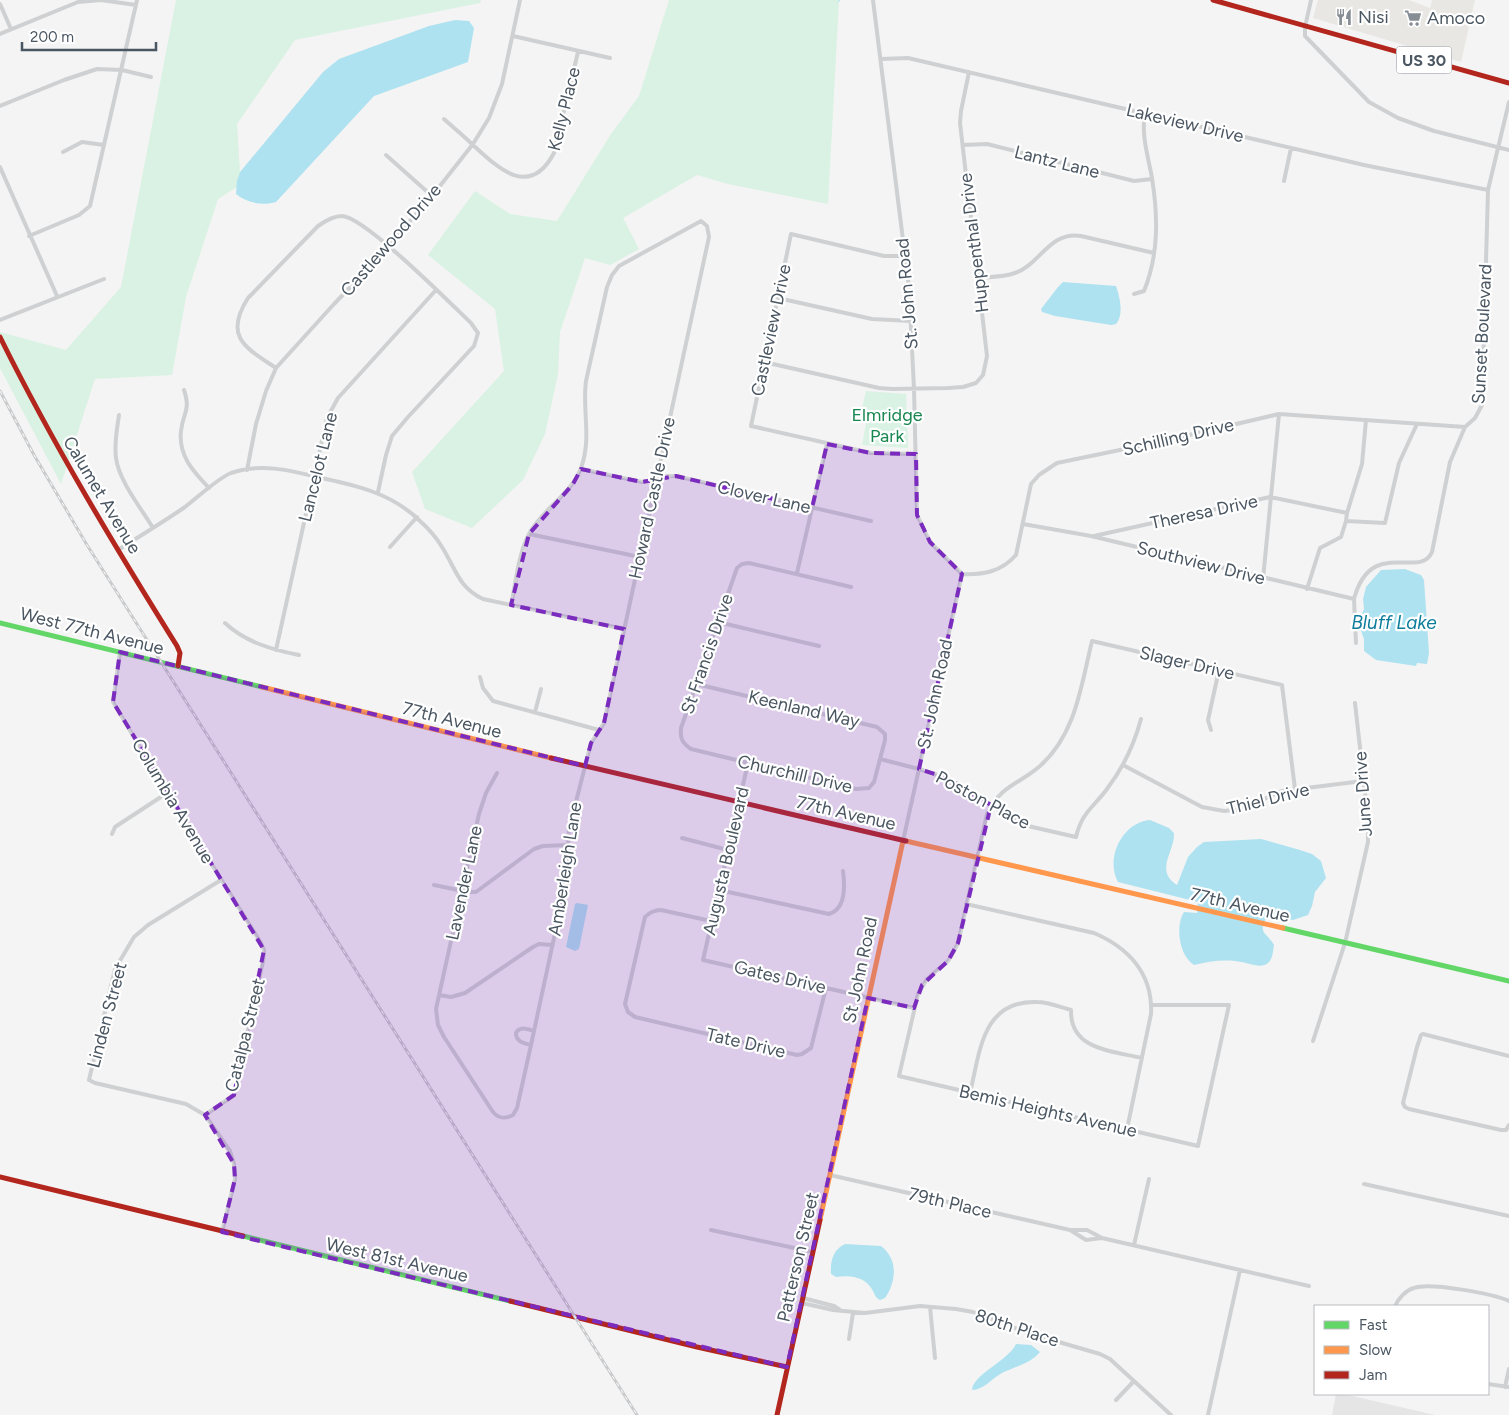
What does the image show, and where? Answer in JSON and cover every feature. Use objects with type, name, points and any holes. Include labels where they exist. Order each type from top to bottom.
[{"type":"street","points":[[0,34],[78,1],[101,0],[136,5]]},
{"type":"street","points":[[29,236],[79,215],[90,206],[137,0]]},
{"type":"street","name":"Castlewood Drive","points":[[247,470],[256,424],[266,390],[276,368],[432,196],[472,144],[488,118],[502,84],[520,0]]},
{"type":"street","name":"St. John Road","points":[[873,0],[905,256],[911,321],[917,515],[930,542],[962,574],[904,841]]},
{"type":"street","name":"US 30","points":[[1213,0],[1509,83]]},
{"type":"street","points":[[1312,0],[1305,27],[1305,36],[1369,102],[1398,118],[1434,131],[1509,150]]},
{"type":"street","points":[[0,4],[11,29]]},
{"type":"street","points":[[513,36],[610,58]]},
{"type":"street","name":"Kelly Place","points":[[472,144],[499,168],[511,175],[526,178],[538,174],[548,165],[554,153],[578,52]]},
{"type":"street","name":"Lakeview Drive","points":[[881,59],[908,58],[1364,165],[1488,190]]},
{"type":"street","points":[[0,106],[97,68],[122,70],[151,77]]},
{"type":"street","name":"Huppenthal Drive","points":[[764,362],[864,385],[893,389],[963,387],[976,383],[983,376],[987,356],[963,145],[961,111],[969,72]]},
{"type":"street","name":"Sunset Boulevard","points":[[1354,599],[1364,575],[1373,567],[1421,562],[1428,558],[1432,552],[1448,470],[1465,428],[1475,418],[1482,405],[1488,190],[1509,102]]},
{"type":"street","points":[[1134,294],[1144,291],[1148,279],[1154,253],[1157,220],[1152,178],[1143,130],[1146,113]]},
{"type":"street","points":[[444,119],[472,144]]},
{"type":"street","points":[[63,152],[82,142],[104,145]]},
{"type":"street","name":"Lantz Lane","points":[[963,145],[987,144],[1134,180],[1152,178]]},
{"type":"street","points":[[1284,181],[1291,148]]},
{"type":"street","points":[[386,155],[432,196]]},
{"type":"street","points":[[0,167],[57,296]]},
{"type":"street","points":[[276,368],[249,350],[244,344],[240,336],[238,324],[240,311],[248,298],[328,218],[343,216],[358,222],[388,246],[471,323],[478,333],[474,346],[392,436],[378,492]]},
{"type":"street","name":"Howard Castle Drive","points":[[581,469],[586,448],[587,429],[584,391],[607,287],[612,275],[619,266],[701,221],[707,226],[709,236],[604,722],[590,743],[585,766]]},
{"type":"street","name":"Castleview Drive","points":[[826,444],[751,426],[791,234],[884,256],[905,256]]},
{"type":"street","points":[[979,278],[1015,273],[1030,265],[1054,242],[1069,235],[1081,236],[1154,253]]},
{"type":"street","points":[[0,320],[104,279]]},
{"type":"street","name":"Lancelot Lane","points":[[276,650],[327,418],[338,398],[436,290]]},
{"type":"street","points":[[778,298],[872,319],[911,321]]},
{"type":"street","name":"Calumet Avenue","points":[[0,336],[44,424],[78,484],[177,646],[180,653],[178,666]]},
{"type":"street","points":[[184,390],[188,403],[181,432],[182,450],[190,467],[209,488]]},
{"type":"street","points":[[1263,578],[1279,414]]},
{"type":"street","name":"Schilling Drive","points":[[962,574],[984,574],[1001,568],[1016,555],[1031,484],[1039,475],[1057,463],[1279,414],[1465,428]]},
{"type":"street","points":[[119,415],[115,440],[116,460],[122,476],[153,528]]},
{"type":"street","points":[[1307,589],[1320,548],[1340,537],[1346,520],[1362,464],[1366,420]]},
{"type":"street","points":[[1346,520],[1385,522],[1399,463],[1417,424]]},
{"type":"street","points":[[851,587],[797,573],[826,444],[871,453],[916,454]]},
{"type":"street","points":[[118,550],[185,507],[229,474],[270,468],[287,470],[354,484],[378,492],[404,506],[429,529],[463,585],[472,594],[484,599],[624,629]]},
{"type":"street","points":[[511,605],[520,562],[529,534],[543,515],[573,484],[581,469]]},
{"type":"street","name":"Clover Lane","points":[[581,469],[634,481],[649,482],[662,476],[676,476],[871,521]]},
{"type":"street","name":"Theresa Drive","points":[[1091,536],[1270,497],[1347,512]]},
{"type":"street","points":[[390,547],[417,517]]},
{"type":"street","name":"Southview Drive","points":[[1023,524],[1091,536],[1354,599]]},
{"type":"street","points":[[529,534],[640,557]]},
{"type":"street","name":"St Francis Drive","points":[[691,749],[682,740],[681,728],[737,568],[749,562],[797,573]]},
{"type":"street","points":[[1354,599],[1356,643]]},
{"type":"street","points":[[718,622],[818,646]]},
{"type":"street","name":"West 77th Avenue","points":[[0,623],[178,666]]},
{"type":"street","points":[[225,623],[236,633],[276,650],[300,655]]},
{"type":"street","name":"Slager Drive","points":[[991,805],[1004,790],[1039,766],[1059,745],[1075,713],[1092,641],[1282,685],[1295,789]]},
{"type":"street","name":"Columbia Avenue","points":[[120,652],[113,702],[167,793],[261,943]]},
{"type":"street","name":"77th Avenue","points":[[178,666],[585,766],[1509,981]]},
{"type":"street","points":[[1210,730],[1208,720],[1219,670]]},
{"type":"street","points":[[480,677],[483,688],[492,701],[599,730]]},
{"type":"street","name":"Keenland Way","points":[[696,684],[877,727],[884,734],[885,740],[880,759]]},
{"type":"street","points":[[535,712],[541,689]]},
{"type":"street","name":"June Drive","points":[[1313,1041],[1345,943],[1368,842],[1368,819],[1355,703]]},
{"type":"street","points":[[1123,765],[1141,719]]},
{"type":"street","name":"Churchill Drive","points":[[691,749],[862,789],[869,788],[874,782],[880,759]]},
{"type":"street","name":"Poston Place","points":[[880,759],[919,768],[947,778],[1016,821],[1028,826],[1076,837],[1083,816],[1107,789],[1123,765]]},
{"type":"street","name":"Augusta Boulevard","points":[[704,960],[748,763]]},
{"type":"street","name":"Thiel Drive","points":[[1123,765],[1202,808],[1224,812],[1242,809],[1282,791],[1364,782]]},
{"type":"street","name":"Amberleigh Lane","points":[[517,1108],[568,874],[567,844],[569,829],[585,766]]},
{"type":"street","name":"Lavender Lane","points":[[497,773],[480,809],[436,1009],[438,1025],[493,1112],[500,1118],[508,1118],[513,1115],[517,1108]]},
{"type":"street","points":[[112,834],[115,827],[167,793]]},
{"type":"street","points":[[914,1008],[922,985],[948,961],[958,943],[976,858],[991,805]]},
{"type":"street","points":[[682,838],[728,850]]},
{"type":"street","name":"St John Road","points":[[845,1106],[904,841]]},
{"type":"street","points":[[434,885],[476,892],[534,849],[543,846],[567,844]]},
{"type":"street","points":[[719,890],[828,914],[837,910],[840,906],[845,884],[843,871]]},
{"type":"street","name":"Linden Street","points":[[205,1115],[186,1104],[89,1080],[115,969],[134,937],[148,925],[222,880]]},
{"type":"street","points":[[966,904],[1094,933],[1110,940],[1133,958],[1139,966],[1147,983],[1151,1005],[1150,1024],[1126,1129]]},
{"type":"street","name":"Tate Drive","points":[[711,922],[661,910],[655,910],[645,917],[625,1004],[628,1012],[635,1017],[797,1055],[811,1048],[826,988]]},
{"type":"street","name":"Catalpa Street","points":[[205,1115],[234,1095],[264,961],[264,950],[261,943]]},
{"type":"street","points":[[439,995],[451,997],[465,994],[533,947],[539,944],[552,945]]},
{"type":"street","name":"Gates Drive","points":[[704,960],[914,1008]]},
{"type":"street","points":[[970,1093],[983,1037],[989,1025],[1003,1011],[1018,1003],[1040,1002],[1071,1010],[1072,1024],[1082,1040],[1091,1046],[1142,1058]]},
{"type":"street","name":"Bemis Heights Avenue","points":[[914,1008],[899,1076],[1198,1146],[1229,1005],[1151,1005]]},
{"type":"street","points":[[531,1045],[519,1041],[516,1038],[516,1033],[522,1028],[534,1031]]},
{"type":"street","points":[[1508,1128],[1502,1130],[1409,1109],[1403,1103],[1417,1046],[1423,1034],[1509,1056]]},
{"type":"street","name":"Patterson Street","points":[[777,1415],[845,1106]]},
{"type":"street","points":[[205,1115],[230,1151],[234,1164],[235,1178],[222,1232]]},
{"type":"street","name":"79th Place","points":[[830,1175],[1070,1230],[1088,1230],[1102,1238],[1310,1286]]},
{"type":"street","name":"West 81st Avenue","points":[[0,1177],[787,1367]]},
{"type":"street","points":[[1134,1245],[1149,1179]]},
{"type":"street","points":[[1364,1184],[1509,1216]]},
{"type":"street","points":[[711,1230],[813,1252]]},
{"type":"street","name":"79th Place","points":[[1070,1230],[1086,1240],[1102,1238]]},
{"type":"street","points":[[1208,1415],[1240,1270]]},
{"type":"street","points":[[1396,1305],[1398,1300],[1412,1288],[1427,1285],[1450,1288],[1509,1302]]},
{"type":"street","name":"80th Place","points":[[802,1301],[833,1310],[853,1313],[909,1307],[956,1309],[972,1312],[1028,1333],[1100,1354],[1110,1359],[1171,1415]]},
{"type":"street","points":[[930,1307],[935,1358]]},
{"type":"street","points":[[848,1339],[853,1313]]},
{"type":"street","points":[[1489,1384],[1507,1387],[1509,1370]]},
{"type":"street","points":[[1116,1400],[1134,1381]]},
{"type":"highlighted area","points":[[827,444],[871,453],[916,454],[917,515],[930,542],[962,574],[919,769],[947,778],[991,805],[958,943],[948,961],[922,985],[914,1008],[868,998],[787,1367],[222,1232],[235,1179],[234,1164],[205,1115],[234,1095],[264,950],[113,702],[120,652],[585,766],[591,743],[604,723],[624,629],[511,605],[529,534],[573,484],[581,469],[642,482],[676,476],[812,508]]},
{"type":"shaded area","points":[[1318,0],[1409,0],[1430,8],[1432,0],[1475,0],[1461,62],[1313,18]]},
{"type":"shaded area","points":[[1336,1395],[1348,1395],[1435,1415],[1332,1415]]},
{"type":"green space","points":[[176,0],[481,0],[480,3],[295,40],[237,124],[240,172],[237,187],[218,199],[186,297],[172,375],[95,379],[61,484],[0,368],[0,332],[66,350],[121,287]]},
{"type":"green space","points":[[669,0],[839,0],[828,204],[728,184],[697,175],[623,218],[639,249],[610,265],[585,258],[560,332],[558,374],[545,434],[523,480],[472,528],[425,509],[412,472],[504,371],[495,309],[428,255],[475,191],[510,214],[557,221],[611,134],[639,96]]},
{"type":"green space","name":"Elmridge Park","points":[[866,391],[906,394],[908,448],[862,445],[867,419],[860,417]]},
{"type":"water","points":[[455,20],[469,21],[474,28],[468,62],[374,96],[276,202],[255,203],[245,200],[236,194],[240,172],[323,72],[339,59],[429,26]]},
{"type":"water","points":[[1063,282],[1116,286],[1121,311],[1116,324],[1111,325],[1055,316],[1042,312],[1041,309]]},
{"type":"water","name":"Bluff Lake","points":[[1405,569],[1421,575],[1424,580],[1429,653],[1427,664],[1417,663],[1416,666],[1376,660],[1364,651],[1364,639],[1360,628],[1366,587],[1381,570]]},
{"type":"water","points":[[1150,820],[1169,828],[1174,833],[1166,867],[1170,879],[1177,885],[1188,857],[1204,842],[1261,839],[1312,854],[1321,861],[1326,878],[1315,892],[1308,915],[1293,920],[1267,917],[1263,930],[1274,945],[1272,957],[1268,963],[1258,966],[1235,961],[1223,961],[1194,965],[1185,955],[1179,933],[1181,918],[1184,912],[1197,913],[1198,902],[1118,882],[1114,873],[1114,863],[1119,843],[1131,827],[1140,822]]},
{"type":"water","points":[[575,904],[588,905],[579,949],[575,951],[566,947]]},
{"type":"water","points":[[845,1244],[881,1246],[887,1252],[891,1258],[894,1271],[892,1285],[885,1298],[878,1299],[870,1286],[861,1279],[847,1276],[836,1277],[831,1274],[833,1256]]},
{"type":"water","points":[[1016,1344],[1031,1345],[1040,1352],[1027,1362],[998,1375],[984,1386],[972,1390],[978,1379],[1006,1356]]},
{"type":"railway","points":[[0,391],[34,455],[87,545],[637,1415]]},
{"type":"traffic: fast","points":[[0,623],[262,687]]},
{"type":"traffic: fast","points":[[1283,928],[1509,981]]},
{"type":"traffic: fast","points":[[243,1236],[510,1301]]},
{"type":"traffic: slow","points":[[262,687],[551,758]]},
{"type":"traffic: slow","points":[[820,1220],[903,841]]},
{"type":"traffic: slow","points":[[906,841],[1283,928]]},
{"type":"traffic: jam","points":[[1213,0],[1509,83]]},
{"type":"traffic: jam","points":[[0,337],[41,416],[85,494],[177,646],[180,653],[178,666]]},
{"type":"traffic: jam","points":[[551,758],[906,841]]},
{"type":"traffic: jam","points":[[0,1177],[243,1236]]},
{"type":"traffic: jam","points":[[777,1415],[820,1220]]},
{"type":"traffic: jam","points":[[510,1301],[787,1367]]},
{"type":"place","name":"Nisi","points":[[1344,17]]},
{"type":"place","name":"Amoco","points":[[1413,18]]}]
